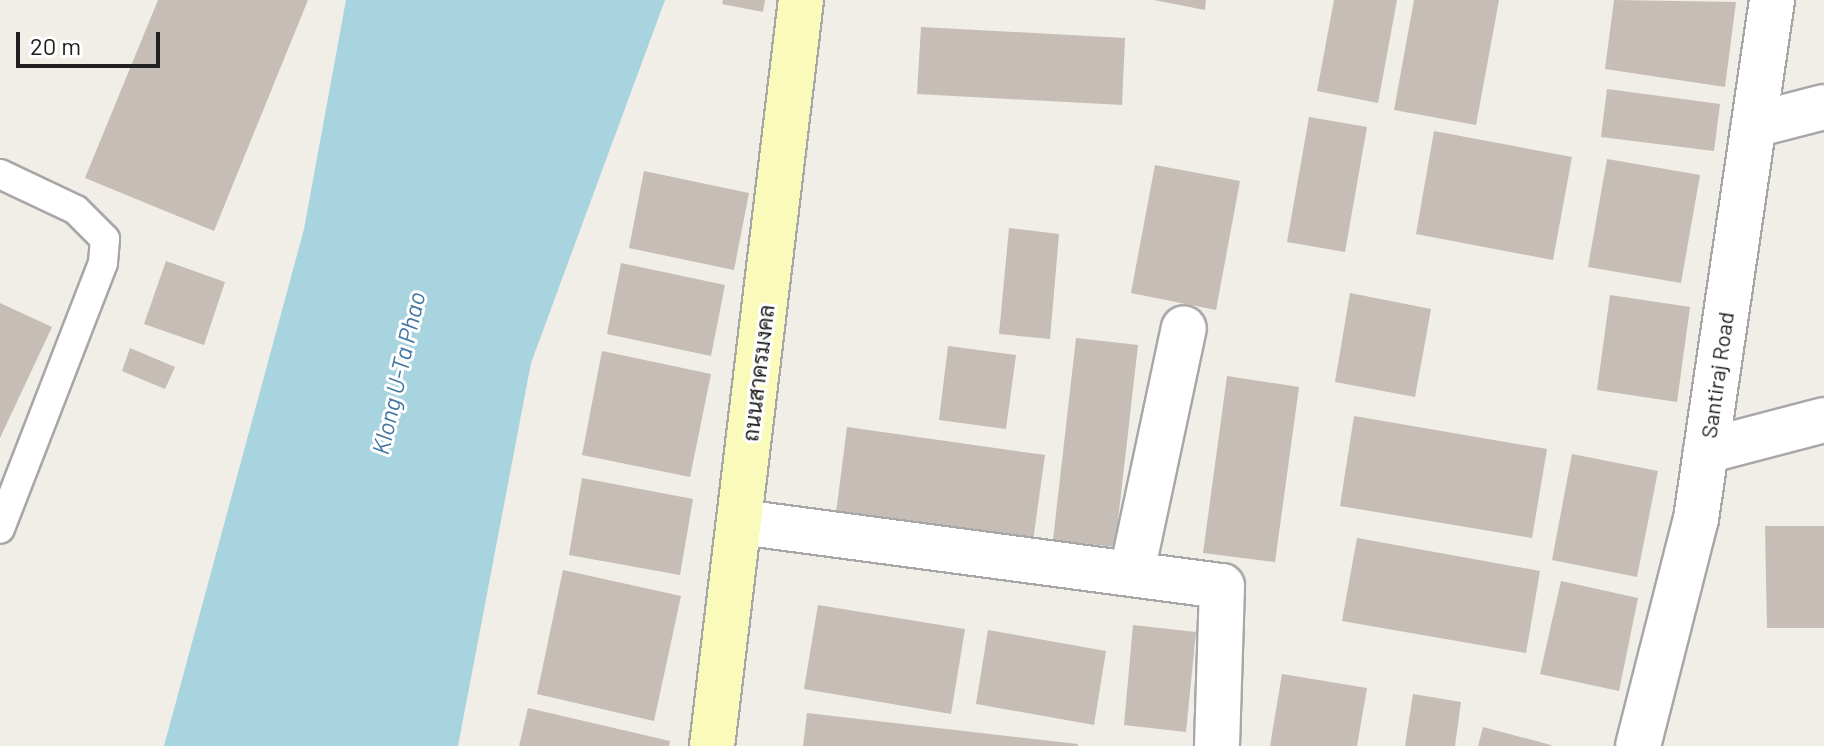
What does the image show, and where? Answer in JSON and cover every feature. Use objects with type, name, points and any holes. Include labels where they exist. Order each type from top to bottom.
[{"type":"street","name":"ถนนสาครมงคล","points":[[712,746],[801,0]]},
{"type":"street","name":"Santiraj Road","points":[[1638,746],[1696,519],[1772,0]]},
{"type":"street","points":[[1754,125],[1824,107]]},
{"type":"street","points":[[1132,572],[1184,328]]},
{"type":"street","points":[[1706,451],[1824,420]]},
{"type":"street","points":[[741,522],[1222,586],[1217,746]]},
{"type":"lane","points":[[0,174],[76,210],[105,239],[103,263],[0,529]]},
{"type":"water","name":"Klong U-Ta Phao","points":[[346,0],[665,0],[531,363],[458,746],[164,746],[304,229]]},
{"type":"building","points":[[158,0],[308,0],[214,231],[85,178]]},
{"type":"building","points":[[723,0],[765,0],[763,12],[722,4]]},
{"type":"building","points":[[1154,0],[1206,0],[1205,10]]},
{"type":"building","points":[[1334,0],[1397,0],[1378,103],[1317,91]]},
{"type":"building","points":[[1414,0],[1499,0],[1476,125],[1394,110]]},
{"type":"building","points":[[1614,0],[1736,2],[1725,87],[1605,69]]},
{"type":"building","points":[[921,27],[1125,38],[1122,105],[917,94]]},
{"type":"building","points":[[1607,89],[1720,104],[1714,151],[1601,137]]},
{"type":"building","points":[[1309,117],[1367,127],[1345,252],[1287,242]]},
{"type":"building","points":[[1434,131],[1572,157],[1553,260],[1416,234]]},
{"type":"building","points":[[1607,159],[1700,175],[1681,283],[1588,267]]},
{"type":"building","points":[[1155,165],[1240,181],[1216,310],[1131,293]]},
{"type":"building","points":[[644,171],[749,193],[734,270],[629,248]]},
{"type":"building","points":[[1009,228],[1059,234],[1050,339],[999,334]]},
{"type":"building","points":[[166,261],[225,282],[204,345],[144,324]]},
{"type":"building","points":[[621,263],[725,285],[711,356],[607,334]]},
{"type":"building","points":[[1350,293],[1431,309],[1415,397],[1335,382]]},
{"type":"building","points":[[1610,295],[1690,307],[1677,402],[1597,390]]},
{"type":"building","points":[[0,303],[52,327],[0,438]]},
{"type":"building","points":[[1076,338],[1138,345],[1115,547],[1053,540]]},
{"type":"building","points":[[948,346],[1016,355],[1006,429],[939,420]]},
{"type":"building","points":[[130,348],[175,367],[165,389],[122,371]]},
{"type":"building","points":[[602,351],[711,374],[690,477],[582,455]]},
{"type":"building","points":[[1227,376],[1299,387],[1275,562],[1203,553]]},
{"type":"building","points":[[1354,416],[1547,449],[1532,538],[1340,506]]},
{"type":"building","points":[[847,427],[1045,455],[1033,541],[836,513]]},
{"type":"building","points":[[1572,454],[1658,471],[1637,577],[1552,560]]},
{"type":"building","points":[[582,478],[693,499],[680,575],[569,555]]},
{"type":"building","points":[[1765,526],[1824,526],[1824,628],[1767,628]]},
{"type":"building","points":[[1357,538],[1540,571],[1526,653],[1342,621]]},
{"type":"building","points":[[563,570],[681,596],[654,721],[537,694]]},
{"type":"building","points":[[1561,581],[1638,598],[1619,691],[1540,674]]},
{"type":"building","points":[[818,605],[965,629],[951,714],[804,689]]},
{"type":"building","points":[[1133,625],[1196,632],[1186,732],[1124,725]]},
{"type":"building","points":[[988,630],[1106,651],[1094,725],[976,704]]},
{"type":"building","points":[[1282,674],[1367,688],[1357,746],[1270,746]]},
{"type":"building","points":[[1413,694],[1461,702],[1455,746],[1405,746]]},
{"type":"building","points":[[528,708],[670,741],[669,746],[519,746]]},
{"type":"building","points":[[807,713],[1078,744],[1078,746],[803,746]]},
{"type":"building","points":[[1483,727],[1551,745],[1551,746],[1478,746]]}]
